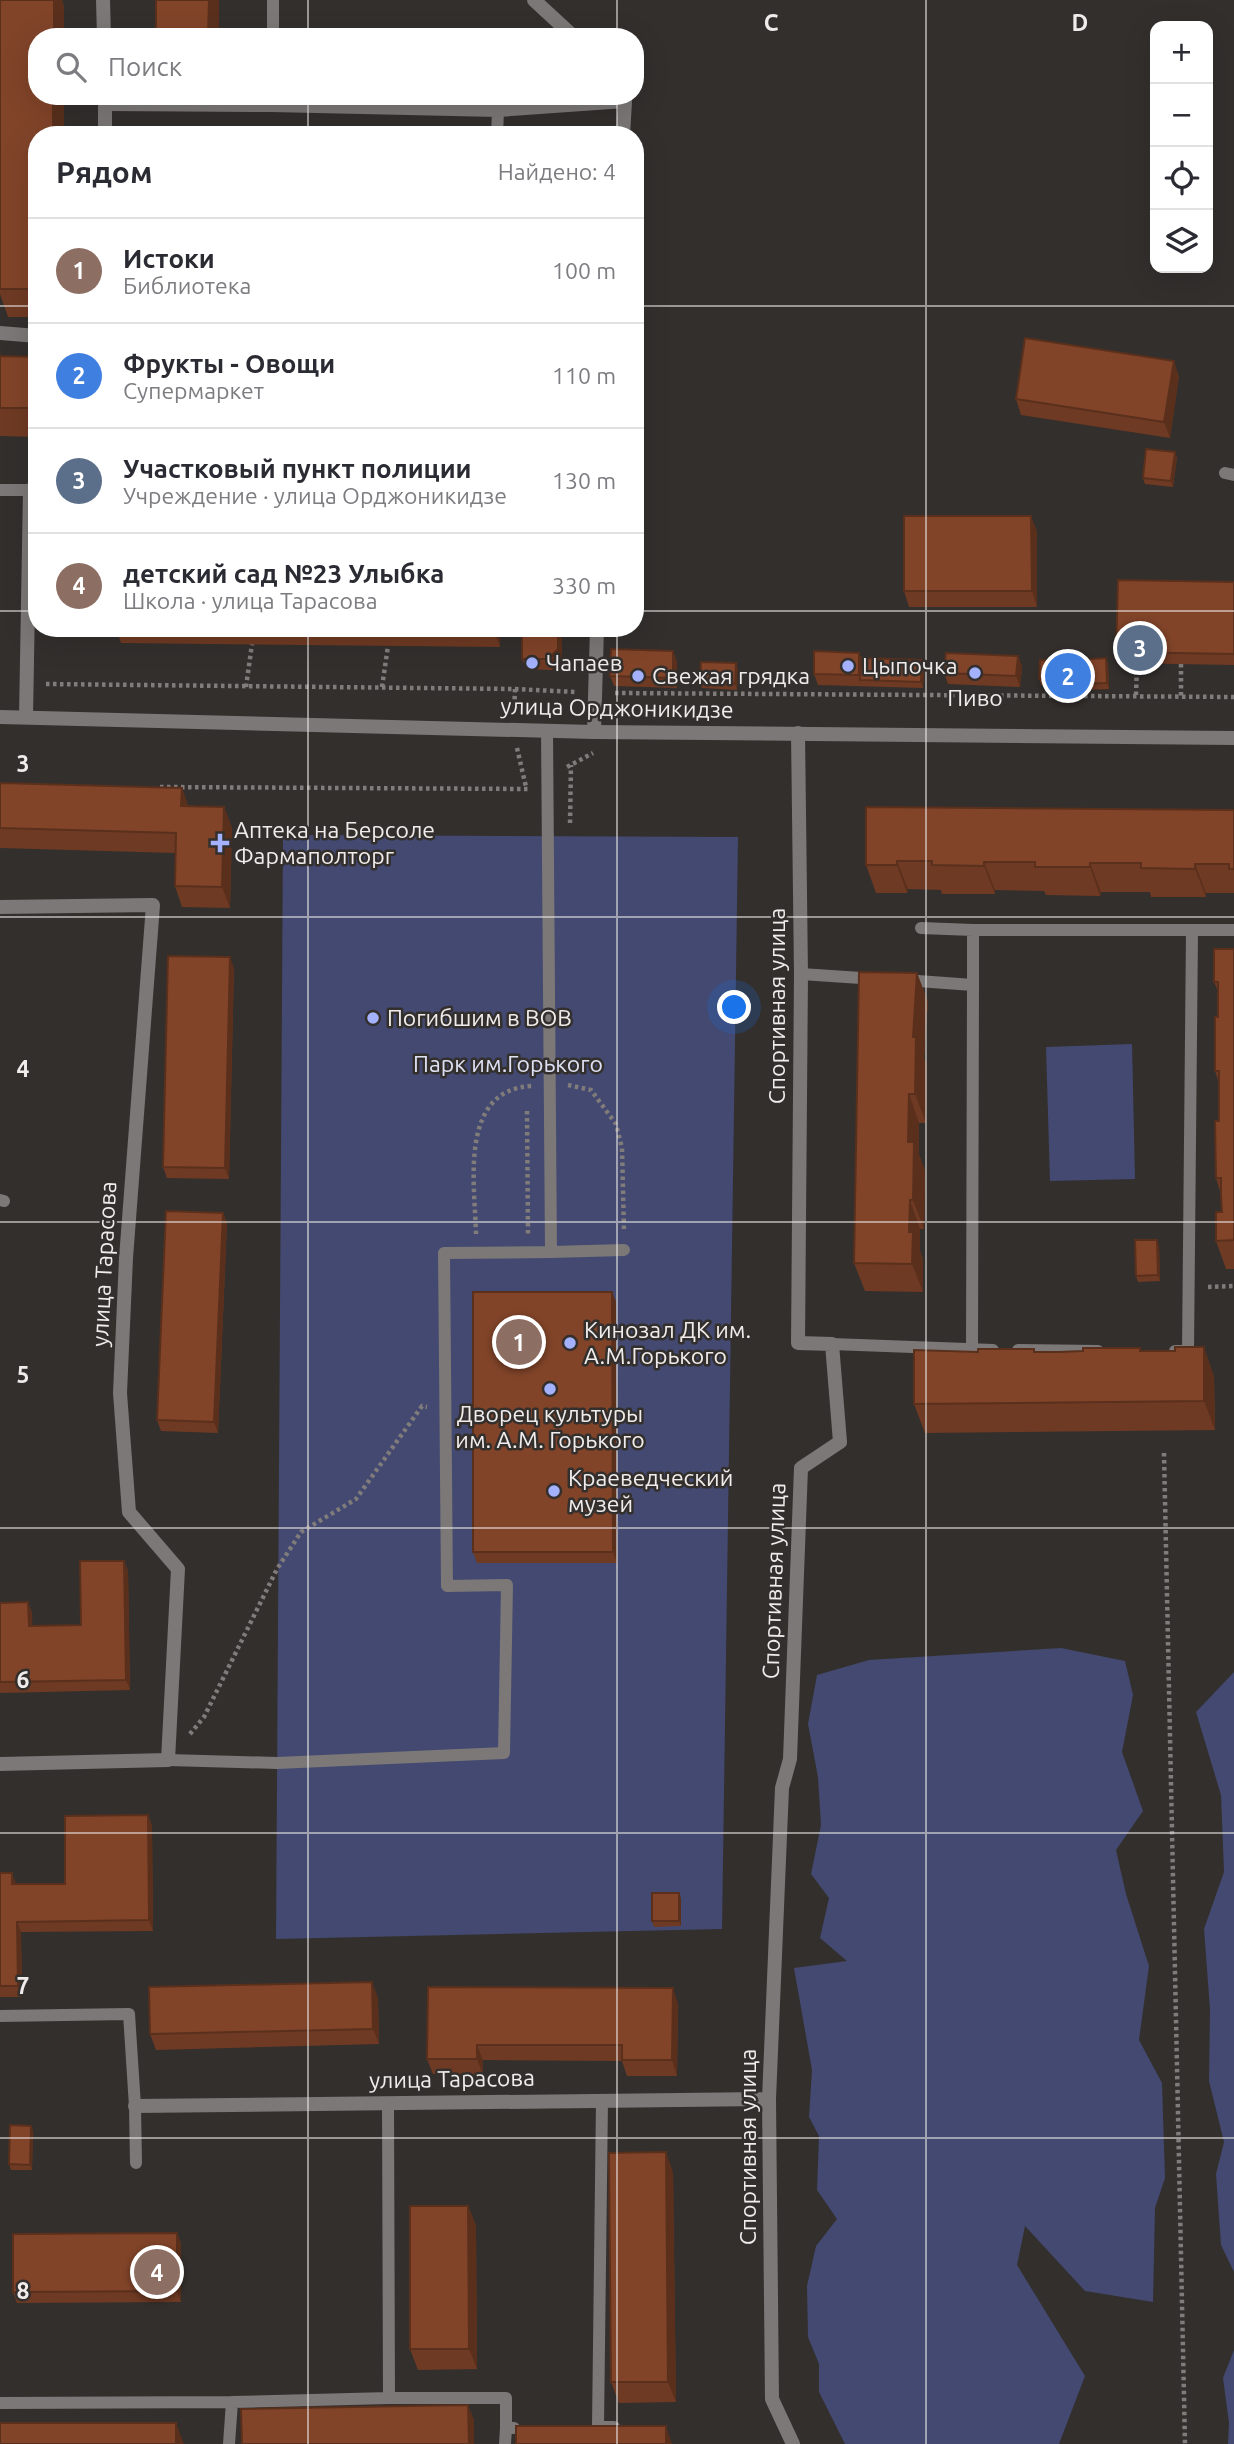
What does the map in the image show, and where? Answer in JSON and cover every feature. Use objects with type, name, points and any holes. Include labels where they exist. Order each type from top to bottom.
[{"type":"street","points":[[103,0],[104,28]]},
{"type":"street","points":[[534,0],[564,28]]},
{"type":"street","points":[[105,105],[105,126]]},
{"type":"street","points":[[623,105],[623,126]]},
{"type":"street","points":[[0,333],[28,335]]},
{"type":"street","points":[[26,717],[28,629]]},
{"type":"street","points":[[594,732],[597,637]]},
{"type":"street","name":"улица Орджоникидзе","points":[[0,717],[594,732],[1234,738]]},
{"type":"street","name":"Спортивная улица","points":[[793,2444],[772,2399],[769,2099],[782,1788],[790,1759],[801,1468],[840,1443],[832,1344],[798,1343],[801,974],[798,733]]},
{"type":"street","name":"улица Тарасова","points":[[0,907],[153,905],[126,1258],[120,1393],[129,1512],[178,1569],[167,1760]]},
{"type":"street","points":[[0,1764],[167,1760]]},
{"type":"street","name":"улица Тарасова","points":[[135,2106],[769,2099]]},
{"type":"lane","points":[[273,28],[274,0]]},
{"type":"lane","points":[[362,105],[498,111],[560,105]]},
{"type":"lane","points":[[497,126],[498,111]]},
{"type":"lane","points":[[0,490],[28,490]]},
{"type":"lane","points":[[547,730],[551,1252]]},
{"type":"lane","points":[[921,928],[1192,932],[1234,930]]},
{"type":"lane","points":[[972,1350],[973,930]]},
{"type":"lane","points":[[1161,1351],[1188,1351],[1192,932]]},
{"type":"lane","points":[[801,974],[973,985]]},
{"type":"lane","points":[[167,1760],[276,1763],[504,1753],[507,1585],[447,1586],[444,1253],[624,1250]]},
{"type":"lane","points":[[832,1344],[972,1350],[1107,1351]]},
{"type":"lane","points":[[0,2017],[129,2014],[136,2163]]},
{"type":"lane","points":[[602,2100],[591,2427],[624,2427]]},
{"type":"lane","points":[[388,2103],[389,2398]]},
{"type":"lane","points":[[0,2403],[506,2398],[505,2444]]},
{"type":"lane","points":[[229,2444],[232,2402]]},
{"type":"lane","points":[[506,2428],[533,2427]]},
{"type":"path","points":[[246,687],[252,645]]},
{"type":"path","points":[[382,687],[388,646]]},
{"type":"path","points":[[1136,663],[1136,695]]},
{"type":"path","points":[[1181,664],[1181,696]]},
{"type":"path","points":[[26,684],[515,689],[595,693],[1234,696]]},
{"type":"path","points":[[152,787],[526,791],[513,729],[515,689]]},
{"type":"path","points":[[1189,1287],[1234,1286]]},
{"type":"path","points":[[167,1760],[204,1717],[277,1570],[301,1532],[356,1499],[422,1406],[446,1409]]},
{"type":"path","points":[[1164,1453],[1185,2444]]},
{"type":"green space","name":"Парк им.Горького","points":[[283,835],[738,837],[722,1929],[276,1939]]},
{"type":"green space","points":[[1132,1044],[1135,1179],[1050,1181],[1046,1047]]},
{"type":"green space","points":[[1061,1648],[1125,1661],[1133,1695],[1122,1752],[1143,1811],[1116,1850],[1126,1894],[1149,1966],[1139,2040],[1162,2083],[1165,2178],[1155,2208],[1153,2302],[1085,2291],[1025,2226],[1017,2265],[1085,2376],[1059,2444],[845,2444],[819,2392],[819,2364],[808,2337],[807,2286],[816,2246],[837,2219],[817,2190],[819,2136],[809,2117],[812,2070],[794,1968],[847,1961],[820,1938],[829,1898],[811,1874],[821,1825],[818,1777],[808,1724],[817,1675],[869,1660]]},
{"type":"green space","points":[[1234,1672],[1234,2272],[1221,2245],[1216,2174],[1224,2142],[1209,2081],[1210,2009],[1204,1929],[1224,1872],[1221,1795],[1196,1712]]},
{"type":"green space","points":[[1234,2350],[1234,2444],[1228,2444],[1229,2423],[1223,2378]]},
{"type":"building","points":[[0,0],[54,0],[54,28],[28,28],[28,105],[53,105],[53,126],[28,126],[28,289],[0,289]]},
{"type":"building","points":[[156,0],[209,0],[208,28],[156,28]]},
{"type":"building","points":[[1025,338],[1174,361],[1164,422],[1016,399]]},
{"type":"building","points":[[0,356],[28,357],[28,408],[0,408]]},
{"type":"building","points":[[1146,449],[1175,452],[1171,481],[1143,478]]},
{"type":"building","points":[[904,516],[1031,516],[1032,591],[904,591]]},
{"type":"building","points":[[1118,580],[1234,582],[1234,654],[1116,652]]},
{"type":"building","points":[[522,637],[558,637],[558,649],[548,659],[522,659]]},
{"type":"building","points":[[611,649],[673,651],[673,678],[610,676]]},
{"type":"building","points":[[814,651],[859,653],[859,675],[814,674]]},
{"type":"building","points":[[946,653],[1018,656],[1016,676],[944,673]]},
{"type":"building","points":[[861,658],[922,660],[921,682],[860,680]]},
{"type":"building","points":[[1106,658],[1107,683],[1081,684],[1080,660]]},
{"type":"building","points":[[1040,660],[1075,661],[1075,681],[1039,679]]},
{"type":"building","points":[[701,662],[736,663],[735,684],[700,683]]},
{"type":"building","points":[[0,783],[182,788],[181,806],[224,807],[222,887],[175,886],[176,833],[0,828]]},
{"type":"building","points":[[866,807],[1234,810],[1234,869],[1229,869],[1229,864],[1195,864],[1195,869],[1141,868],[1141,863],[1035,867],[1035,862],[984,862],[984,866],[897,861],[897,865],[866,865]]},
{"type":"building","points":[[1214,949],[1234,949],[1234,1240],[1216,1241],[1216,1212],[1222,1212],[1221,1178],[1216,1178],[1215,1121],[1219,1121],[1219,1071],[1215,1071],[1218,982],[1214,982]]},
{"type":"building","points":[[168,956],[230,957],[225,1168],[163,1167]]},
{"type":"building","points":[[859,972],[917,973],[913,1037],[916,1037],[915,1094],[909,1094],[908,1142],[914,1142],[913,1200],[910,1200],[909,1232],[913,1232],[912,1264],[854,1263]]},
{"type":"building","points":[[166,1211],[223,1213],[214,1422],[157,1420]]},
{"type":"building","points":[[1135,1240],[1157,1240],[1158,1275],[1136,1276]]},
{"type":"building","name":"Дворец культуры им. А.М. Горького","points":[[473,1292],[612,1292],[613,1552],[473,1552]]},
{"type":"building","points":[[1175,1347],[1204,1347],[1204,1401],[914,1404],[914,1350],[978,1352],[978,1349],[1034,1349],[1034,1352],[1059,1352],[1083,1351],[1083,1348],[1140,1348],[1140,1351],[1175,1351]]},
{"type":"building","points":[[80,1561],[124,1561],[126,1680],[0,1682],[0,1603],[28,1602],[29,1626],[81,1625]]},
{"type":"building","points":[[148,1815],[149,1920],[17,1922],[18,1986],[0,1986],[0,1873],[12,1873],[12,1884],[65,1884],[65,1816]]},
{"type":"building","points":[[652,1893],[679,1893],[679,1921],[652,1921]]},
{"type":"building","points":[[372,1982],[373,2029],[150,2034],[149,1987]]},
{"type":"building","points":[[428,1987],[673,1988],[672,2060],[622,2060],[622,2045],[477,2045],[477,2059],[427,2059]]},
{"type":"building","points":[[10,2125],[31,2126],[30,2165],[9,2164]]},
{"type":"building","points":[[666,2152],[668,2382],[611,2382],[609,2153]]},
{"type":"building","points":[[410,2206],[468,2206],[469,2349],[410,2349]]},
{"type":"building","points":[[177,2233],[177,2291],[13,2292],[13,2234]]},
{"type":"building","points":[[468,2405],[469,2444],[242,2444],[241,2409]]},
{"type":"building","points":[[0,2423],[176,2423],[176,2444],[0,2444]]},
{"type":"building","points":[[516,2426],[666,2426],[666,2444],[516,2444]]},
{"type":"place","name":"Участковый пункт полиции","points":[[1140,648]]},
{"type":"place","name":"Чапаев","points":[[532,663]]},
{"type":"place","name":"Цыпочка","points":[[848,666]]},
{"type":"place","name":"Пиво","points":[[975,673]]},
{"type":"place","name":"Свежая грядка","points":[[638,676]]},
{"type":"place","name":"Фрукты - Овощи","points":[[1068,676]]},
{"type":"place","name":"Аптека на Берсоле Фармаполторг","points":[[220,843]]},
{"type":"place","name":"Погибшим в ВОВ","points":[[373,1018]]},
{"type":"place","name":"Истоки","points":[[519,1342]]},
{"type":"place","name":"Кинозал ДК им. А.М.Горького","points":[[570,1343]]},
{"type":"place","name":"Дворец культуры им. А.М. Горького","points":[[550,1389]]},
{"type":"place","name":"Краеведческий музей","points":[[554,1491]]},
{"type":"place","name":"детский сад №23 Улыбка","points":[[157,2272]]}]
